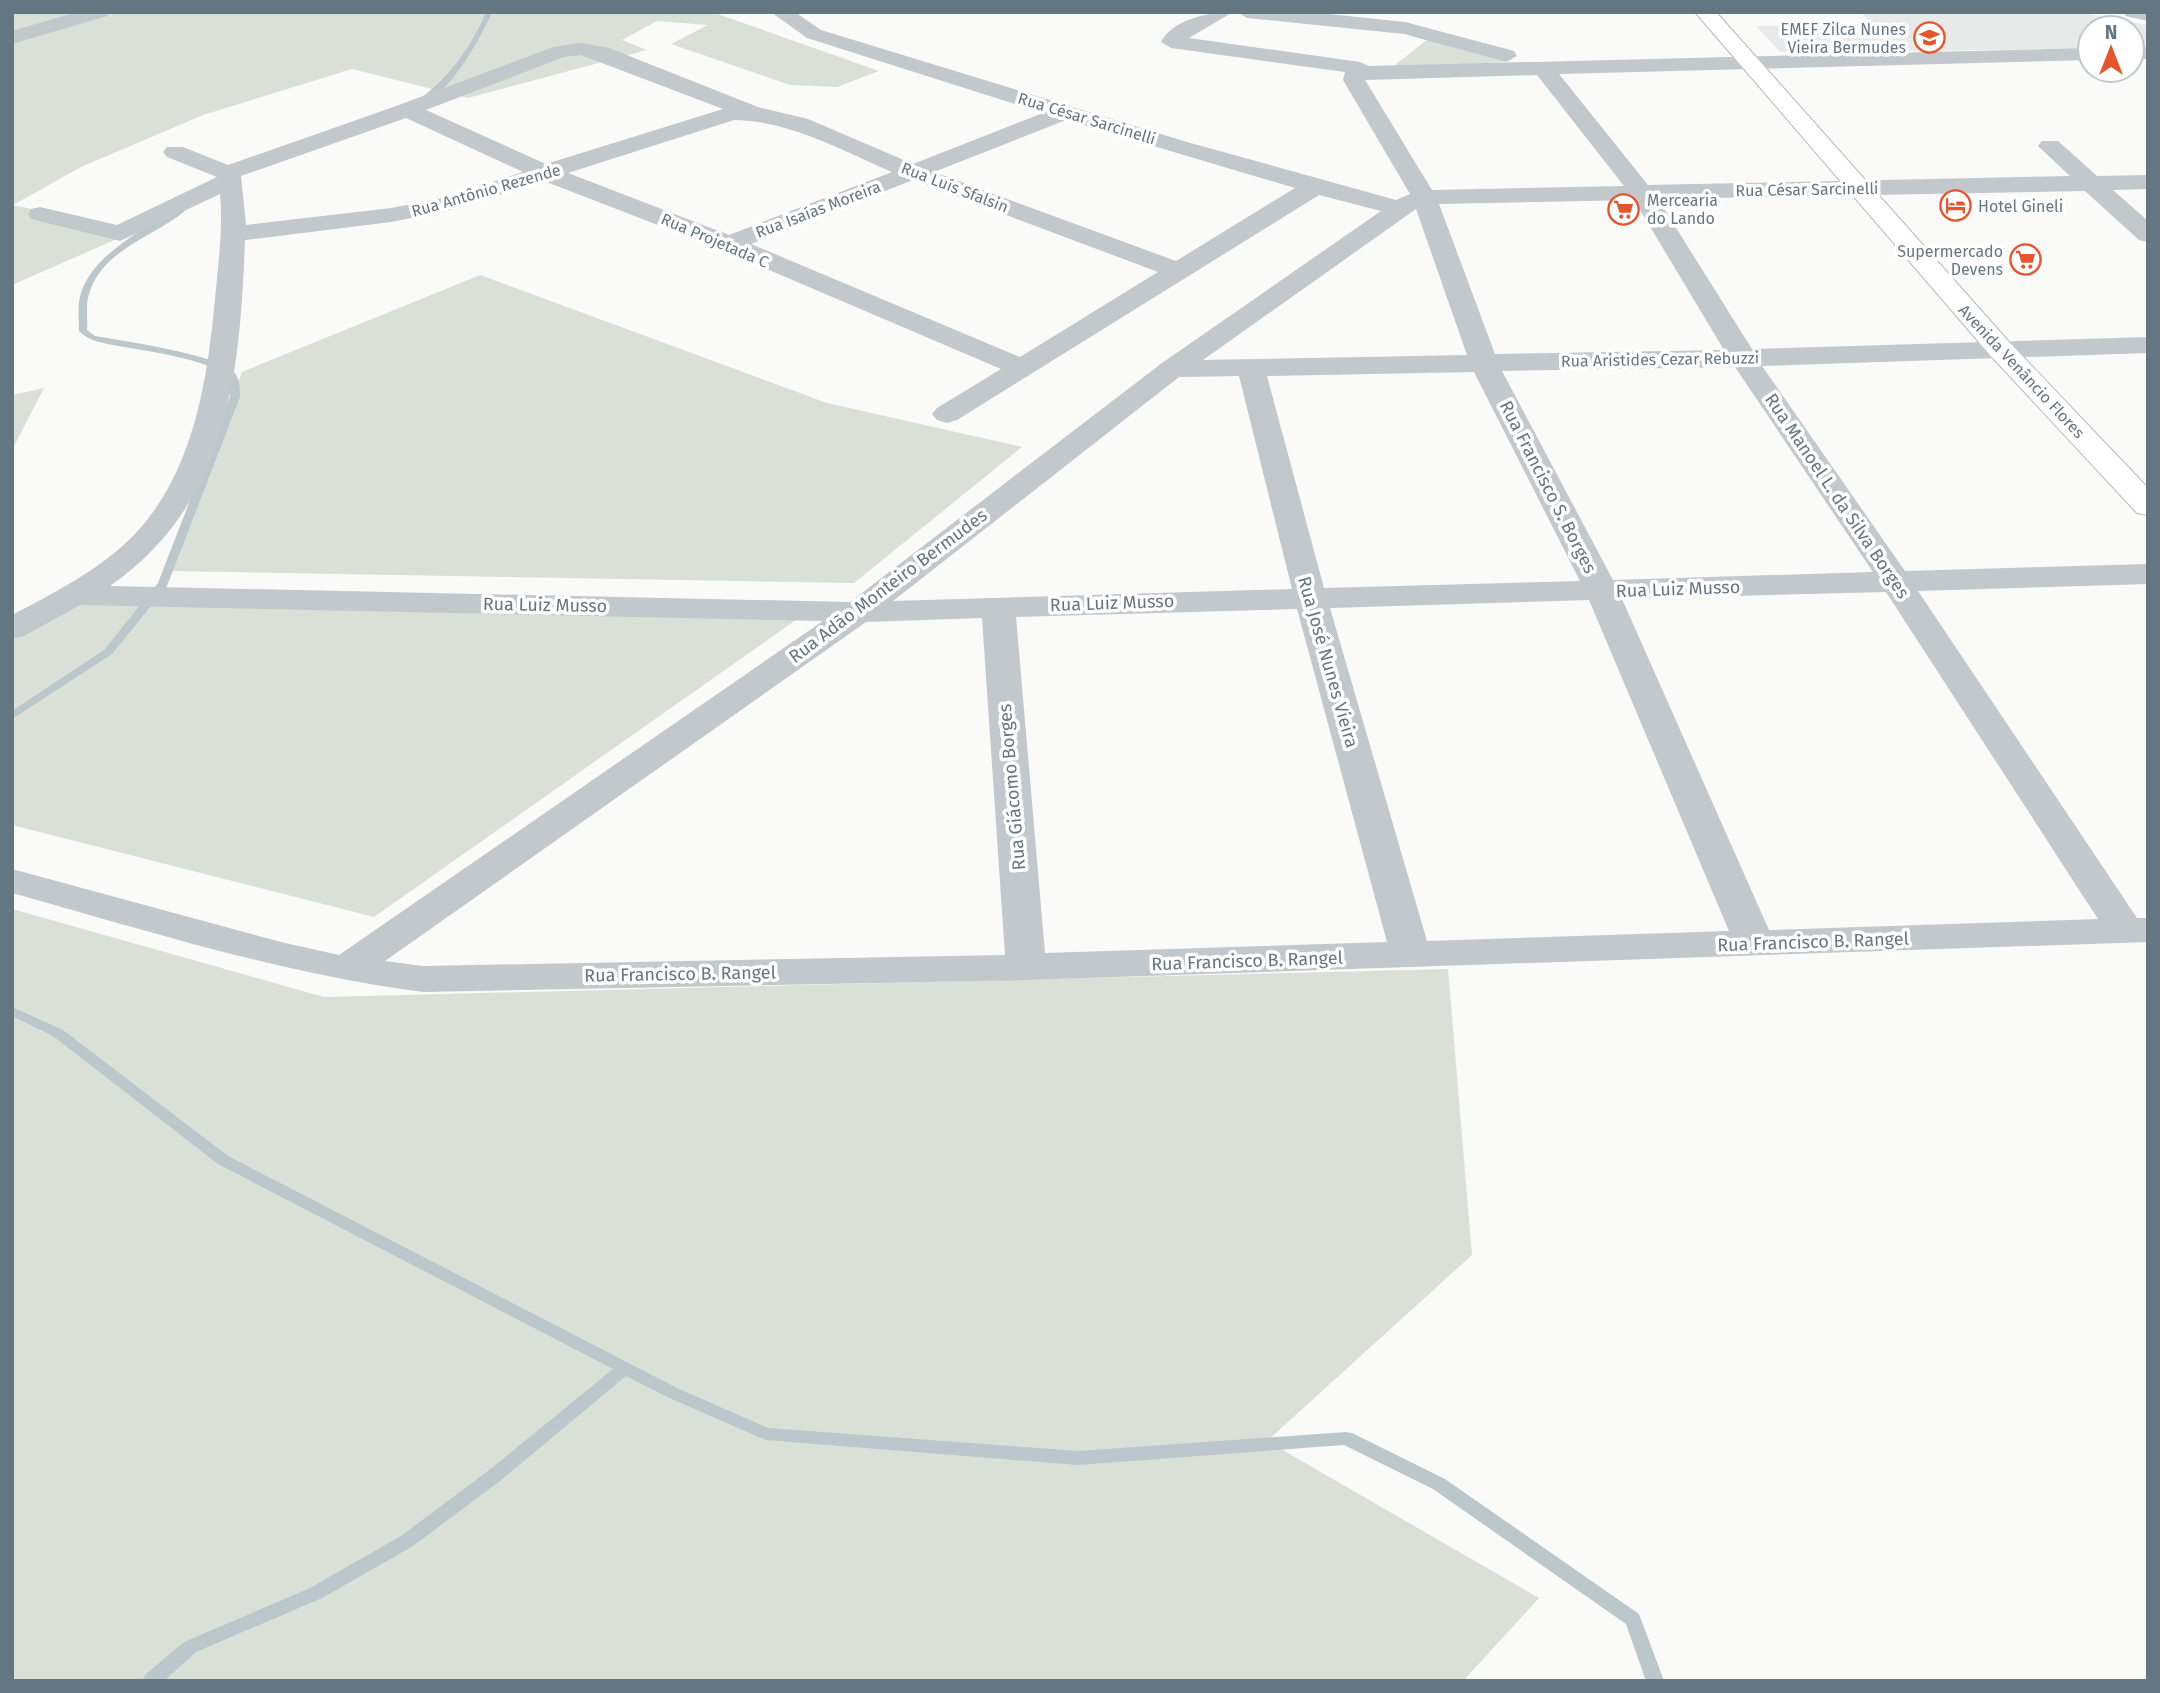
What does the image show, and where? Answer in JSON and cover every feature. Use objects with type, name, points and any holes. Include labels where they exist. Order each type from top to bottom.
[{"type":"main road","name":"Avenida Venâncio Flores","points":[[1705,12],[2000,349],[2148,506]]},
{"type":"street","points":[[12,38],[100,12]]},
{"type":"street","name":"Rua César Sarcinelli","points":[[781,12],[814,34],[1063,113],[1314,187],[1411,202],[1642,193],[2148,182]]},
{"type":"street","points":[[1223,12],[1173,38],[1171,42],[1358,70],[2076,54]]},
{"type":"street","points":[[1247,12],[1415,30],[1542,67]]},
{"type":"street","points":[[2133,12],[2148,15]]},
{"type":"street","points":[[1358,70],[1434,18]]},
{"type":"street","name":"Rua Luís Sfalsin","points":[[40,214],[111,233],[128,231],[230,176],[297,146],[417,106],[560,51],[581,49],[601,53],[741,112],[790,121],[914,172],[1177,270]]},
{"type":"street","name":"Rua Manoel L. da Silva Borges","points":[[1542,67],[1642,193],[1743,358],[2136,930]]},
{"type":"street","name":"Rua Francisco S. Borges","points":[[1358,70],[1354,80],[1484,363],[1602,592],[1755,945]]},
{"type":"street","name":"Rua Projetada C","points":[[417,106],[546,173],[729,244],[785,270],[1024,368]]},
{"type":"street","name":"Rua Antônio Rezende","points":[[232,234],[418,210],[741,112]]},
{"type":"street","name":"Rua Isaías Moreira","points":[[729,244],[1063,113]]},
{"type":"street","points":[[2050,146],[2148,235]]},
{"type":"street","points":[[12,629],[75,595],[145,542],[182,494],[205,444],[225,346],[232,234],[230,176],[175,152]]},
{"type":"street","points":[[947,414],[1314,187]]},
{"type":"street","name":"Rua Adão Monteiro Bermudes","points":[[346,970],[858,612],[1172,369],[1411,202]]},
{"type":"street","name":"Rua Aristides Cezar Rebuzzi","points":[[1172,369],[1743,358],[2148,345]]},
{"type":"street","name":"Rua José Nunes Vieira","points":[[1251,367],[1310,597],[1412,956]]},
{"type":"street","name":"Rua Luiz Musso","points":[[75,595],[858,612],[2148,574]]},
{"type":"street","name":"Rua Giácomo Borges","points":[[998,607],[1026,967]]},
{"type":"street","name":"Rua Francisco B. Rangel","points":[[12,881],[277,954],[346,970],[423,979],[1412,956],[2136,930]]},
{"type":"shaded area","points":[[12,12],[712,12],[879,71],[837,87],[790,85],[671,44],[708,25],[657,21],[622,40],[647,50],[468,98],[352,69],[203,115],[81,167],[13,205],[135,231],[12,285]]},
{"type":"shaded area","name":"EMEF Zilca Nunes Vieira Bermudes","points":[[1861,12],[2090,14],[2076,14],[2076,49],[1780,52],[1756,26],[1871,24]]},
{"type":"shaded area","name":"EMEF Zilca Nunes Vieira Bermudes","points":[[2146,25],[2148,25],[2146,49]]},
{"type":"shaded area","points":[[1428,39],[1504,62],[1390,69]]},
{"type":"shaded area","points":[[480,275],[827,403],[1022,447],[854,583],[165,571],[242,372]]},
{"type":"shaded area","points":[[44,388],[12,450],[12,395]]},
{"type":"shaded area","points":[[84,599],[810,610],[374,917],[12,825],[12,636]]},
{"type":"shaded area","points":[[12,909],[324,997],[1448,969],[1472,1255],[1267,1441],[1539,1598],[1463,1681],[12,1681]]},
{"type":"waterway","points":[[424,100],[444,83],[462,61],[489,12]]},
{"type":"waterway","points":[[12,716],[108,652],[163,584],[235,397],[232,377],[217,366],[92,338],[83,331],[85,292],[91,279],[127,244],[182,210]]},
{"type":"waterway","points":[[12,1011],[58,1033],[223,1160],[625,1368]]},
{"type":"waterway","points":[[151,1681],[190,1647],[316,1593],[407,1541],[494,1476],[625,1368]]},
{"type":"waterway","points":[[625,1368],[671,1392],[766,1434],[1078,1458],[1346,1438],[1439,1484],[1633,1619],[1655,1681]]},
{"type":"place","name":"EMEF Zilca Nunes Vieira Bermudes","points":[[1929,38]]},
{"type":"place","name":"Hotel Gineli","points":[[1955,206]]},
{"type":"place","name":"Mercearia do Lando","points":[[1624,209]]},
{"type":"place","name":"Supermercado Devens","points":[[2026,260]]}]
